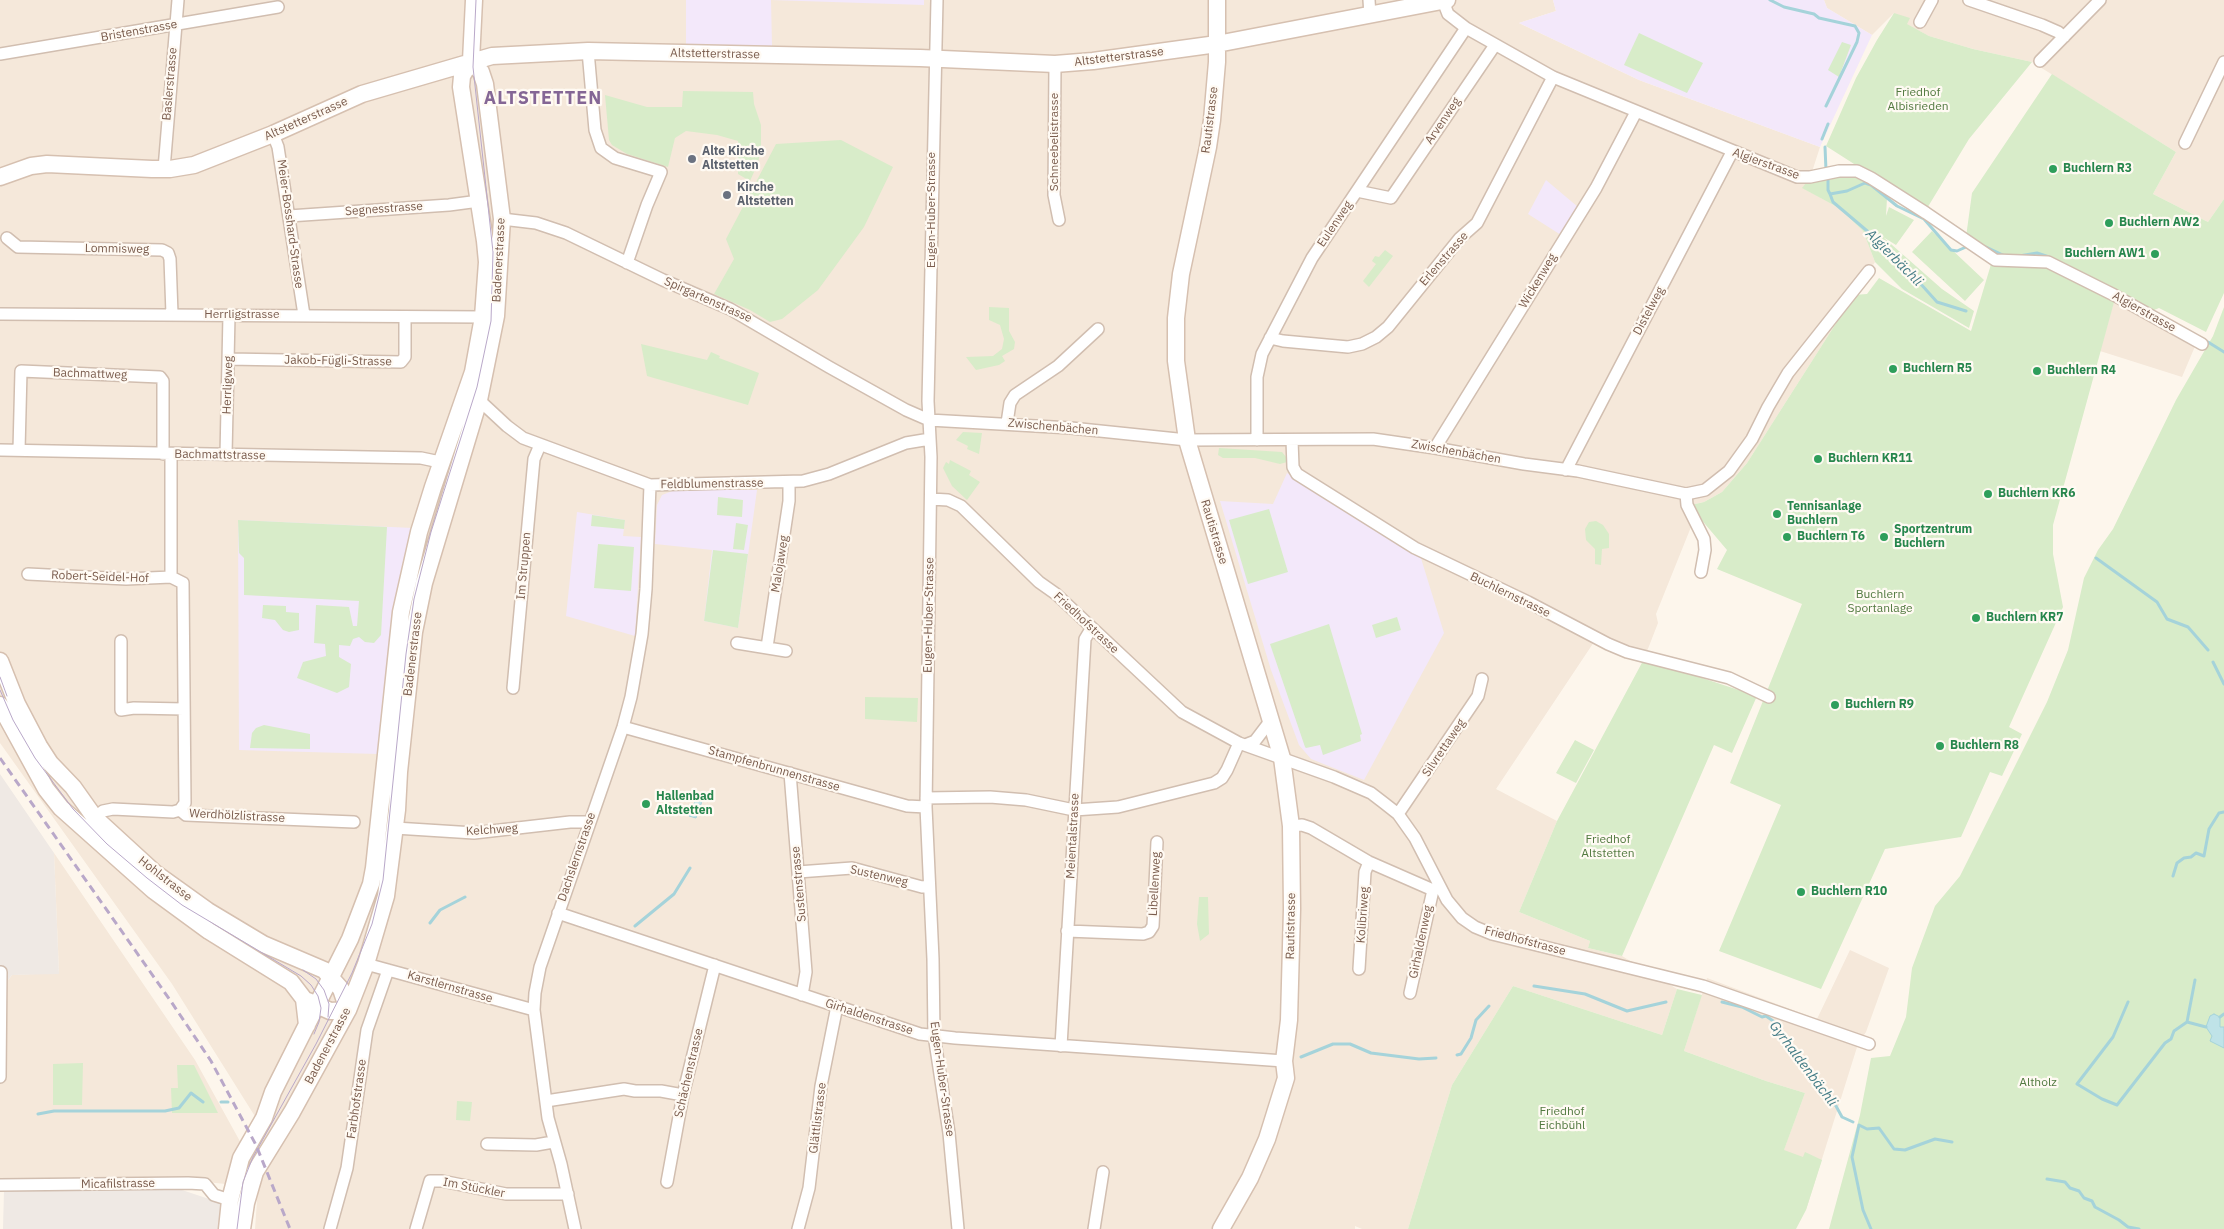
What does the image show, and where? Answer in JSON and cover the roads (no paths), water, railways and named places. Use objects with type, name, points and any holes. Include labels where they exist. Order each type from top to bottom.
[{"type":"street","name":"Baslerstrasse","points":[[164,169],[178,0]]},
{"type":"street","name":"Badenerstrasse","points":[[311,1003],[331,976],[350,939],[371,884],[401,612],[419,532],[440,462],[472,397],[474,364],[483,317],[486,262],[479,201],[461,87],[462,76],[471,62],[474,0]]},
{"type":"street","name":"Eugen-Huber-Strasse","points":[[937,0],[926,802],[933,959],[934,1035],[949,1133],[958,1229]]},
{"type":"street","name":"Rautistrasse","points":[[1217,0],[1218,44],[1208,147],[1184,254],[1176,318],[1176,361],[1187,440],[1282,758],[1291,826],[1292,908],[1289,1020],[1284,1061],[1286,1078],[1267,1139],[1250,1178],[1221,1229]]},
{"type":"street","points":[[1920,22],[1932,0]]},
{"type":"street","points":[[1969,0],[2042,25],[2058,32],[2064,37]]},
{"type":"street","points":[[2040,61],[2100,0]]},
{"type":"street","name":"Altstetterstrasse","points":[[0,177],[31,166],[47,164],[164,169],[194,165],[273,134],[362,94],[471,62],[515,54],[588,51],[935,59],[1055,64],[1093,61],[1218,44],[1370,7],[1445,1]]},
{"type":"street","name":"Algierstrasse","points":[[1445,1],[1448,14],[1466,28],[1553,77],[1732,152],[1797,177],[1810,178],[1839,171],[1857,171],[1926,213],[1995,260],[2048,262],[2202,344]]},
{"type":"street","name":"Bristenstrasse","points":[[0,54],[278,7]]},
{"type":"street","name":"Eulenweg","points":[[1257,440],[1257,377],[1262,354],[1270,338],[1312,258],[1466,28]]},
{"type":"street","name":"Arvenweg","points":[[1357,190],[1391,198],[1495,45]]},
{"type":"street","points":[[588,51],[595,130],[601,148],[615,158],[661,172],[647,205],[627,263]]},
{"type":"street","name":"Badenerstrasse","points":[[242,1229],[248,1191],[258,1165],[292,1112],[348,1010],[366,964],[386,896],[395,828],[414,632],[424,583],[472,397],[496,316],[502,219],[485,84],[481,72],[471,62]]},
{"type":"street","points":[[2185,144],[2224,62]]},
{"type":"street","name":"Schneebelistrasse","points":[[1055,64],[1054,195],[1059,220]]},
{"type":"street","name":"Erlenstrasse","points":[[1270,338],[1348,347],[1362,344],[1376,337],[1388,327],[1460,238],[1477,223],[1553,77]]},
{"type":"street","name":"Wickenweg","points":[[1435,448],[1596,188],[1636,112]]},
{"type":"street","name":"Meier-Bosshard-Strasse","points":[[273,134],[278,147],[304,315]]},
{"type":"street","name":"Distelweg","points":[[1566,470],[1732,152]]},
{"type":"street","name":"Segnesstrasse","points":[[289,216],[449,205],[479,201]]},
{"type":"street","name":"Spirgartenstrasse","points":[[502,219],[536,223],[554,228],[750,319],[837,372],[906,410],[930,420]]},
{"type":"street","name":"Lommisweg","points":[[7,238],[18,247],[162,250],[168,253],[170,259],[172,314]]},
{"type":"street","points":[[1700,572],[1705,550],[1704,539],[1687,505],[1686,494],[1705,490],[1729,471],[1752,439],[1768,406],[1788,373],[1869,271]]},
{"type":"street","name":"Herrligstrasse","points":[[0,314],[483,317]]},
{"type":"street","name":"Herrligweg","points":[[226,455],[229,315]]},
{"type":"street","name":"Jakob-Fügli-Strasse","points":[[228,359],[401,362],[405,357],[405,318]]},
{"type":"street","points":[[1007,423],[1010,403],[1015,395],[1058,366],[1098,329]]},
{"type":"street","name":"Bachmattweg","points":[[19,450],[21,371],[160,377],[163,381],[167,454]]},
{"type":"street","name":"Feldblumenstrasse","points":[[472,397],[523,438],[650,485],[789,482],[819,477],[906,443],[930,438]]},
{"type":"street","name":"Zwischenbächen","points":[[930,420],[1007,423],[1187,440],[1358,438],[1435,448],[1611,477],[1686,494]]},
{"type":"street","name":"Buchlernstrasse","points":[[1292,440],[1293,467],[1297,474],[1415,548],[1627,652],[1729,678],[1769,697]]},
{"type":"street","name":"Im Struppen","points":[[513,688],[534,458],[540,445]]},
{"type":"street","name":"Bachmattstrasse","points":[[0,450],[421,458],[440,462]]},
{"type":"street","points":[[167,454],[171,577],[179,580],[185,587],[184,803],[180,810]]},
{"type":"street","name":"Malojaweg","points":[[767,647],[789,501],[789,482]]},
{"type":"street","name":"Dachslernstrasse","points":[[576,1229],[553,1142],[534,1010],[540,967],[623,727],[642,634],[646,589],[650,485]]},
{"type":"street","name":"Friedhofstrasse","points":[[931,499],[948,500],[961,506],[1039,582],[1056,594],[1091,629],[1182,712],[1242,744],[1371,793],[1398,814],[1427,858],[1436,888],[1462,918],[1475,927],[1492,934],[1703,986],[1869,1044]]},
{"type":"street","name":"Robert-Seidel-Hof","points":[[28,574],[120,579],[171,577]]},
{"type":"street","name":"Meientalstrasse","points":[[1061,1046],[1085,639],[1091,629]]},
{"type":"street","points":[[121,641],[121,710],[134,708],[184,709]]},
{"type":"street","points":[[737,643],[786,651]]},
{"type":"street","name":"Hohlstrasse","points":[[0,661],[17,704],[39,746],[50,763],[74,787],[95,818],[142,862],[180,892],[263,944],[321,968],[331,976],[341,989],[348,1010]]},
{"type":"street","name":"Silvrettaweg","points":[[1398,814],[1478,696],[1482,679]]},
{"type":"street","name":"Hohlstrasse","points":[[0,705],[42,782],[61,808],[152,890],[208,931],[284,976],[311,1003]]},
{"type":"street","points":[[1242,744],[1255,741],[1271,720]]},
{"type":"street","name":"Stampfenbrunnenstrasse","points":[[623,727],[907,806],[926,802],[1020,799],[1074,810],[1118,807],[1214,783],[1222,778],[1242,744]]},
{"type":"street","name":"Sustenstrasse","points":[[790,773],[806,972],[802,994]]},
{"type":"street","name":"Werdhölzlistrasse","points":[[95,818],[103,811],[113,809],[170,812],[180,810],[186,815],[354,822]]},
{"type":"street","name":"Kelchweg","points":[[395,828],[474,833],[570,822],[589,822]]},
{"type":"street","points":[[1291,826],[1302,825],[1311,828],[1369,862],[1436,888]]},
{"type":"street","name":"Libellenweg","points":[[1067,931],[1143,934],[1149,932],[1153,926],[1157,842]]},
{"type":"street","name":"Kolibriweg","points":[[1359,969],[1365,872],[1369,862]]},
{"type":"street","name":"Sustenweg","points":[[798,872],[852,868],[922,887],[929,886]]},
{"type":"street","name":"Girhaldenweg","points":[[1410,993],[1436,888]]},
{"type":"street","name":"Girhaldenstrasse","points":[[558,913],[920,1034],[1061,1046],[1284,1061]]},
{"type":"street","points":[[350,939],[354,956],[366,964]]},
{"type":"street","name":"Karstlernstrasse","points":[[366,964],[534,1010]]},
{"type":"street","name":"Schächenstrasse","points":[[667,1182],[683,1095],[715,965]]},
{"type":"street","name":"Farbhofstrasse","points":[[330,1229],[347,1168],[367,1030],[388,970]]},
{"type":"street","points":[[0,1077],[1,972]]},
{"type":"street","points":[[227,1229],[230,1200],[241,1158],[264,1118],[273,1092],[307,1025],[311,1003],[330,1011],[348,1010]]},
{"type":"street","name":"Glättlistrasse","points":[[798,1229],[809,1188],[821,1086],[837,1006]]},
{"type":"street","name":"Rautistrasse","points":[[1210,1229],[1249,1160],[1267,1110],[1276,1076],[1284,1061]]},
{"type":"street","points":[[546,1101],[624,1089],[661,1091],[683,1095]]},
{"type":"street","points":[[487,1144],[536,1145],[553,1142]]},
{"type":"street","points":[[1094,1229],[1103,1172]]},
{"type":"street","name":"Im Stückler","points":[[416,1229],[430,1180],[506,1194],[568,1194]]},
{"type":"street","name":"Micafilstrasse","points":[[0,1185],[205,1184],[214,1195],[230,1200]]},
{"type":"water","points":[[698,794],[704,796],[696,818],[689,816],[692,807],[698,808],[693,806]]},
{"type":"water","points":[[2214,1014],[2220,1017],[2220,1027],[2224,1027],[2224,1048],[2210,1041],[2212,1036],[2206,1027],[2210,1016]]},
{"type":"waterway","name":"Algierbächli","points":[[1770,0],[1784,7],[1814,14],[1819,18],[1855,26],[1859,33],[1857,42],[1826,106]]},
{"type":"waterway","name":"Algierbächli","points":[[1822,139],[1828,124]]},
{"type":"waterway","name":"Algierbächli","points":[[1825,147],[1826,170]]},
{"type":"waterway","name":"Algierbächli","points":[[1828,177],[1828,190],[1830,194],[1847,191],[1865,183],[1871,185],[1897,206],[1924,219],[1951,250],[1957,251],[1966,247]]},
{"type":"waterway","name":"Algierbächli","points":[[1830,194],[1833,202],[1892,252],[1937,302],[1966,311]]},
{"type":"waterway","name":"Algierbächli","points":[[1986,247],[2005,256]]},
{"type":"waterway","name":"Algierbächli","points":[[2019,256],[2037,253],[2049,257]]},
{"type":"waterway","name":"Algierbächli","points":[[2208,342],[2224,352]]},
{"type":"waterway","points":[[2096,558],[2157,602],[2167,619],[2188,627],[2208,650]]},
{"type":"waterway","points":[[2213,662],[2224,684]]},
{"type":"waterway","points":[[2173,876],[2177,863],[2184,858],[2191,857],[2196,853],[2204,856],[2209,829],[2219,813],[2224,812]]},
{"type":"waterway","points":[[635,926],[674,894],[690,868]]},
{"type":"waterway","points":[[430,923],[440,910],[465,897]]},
{"type":"waterway","points":[[2187,1022],[2195,980]]},
{"type":"waterway","name":"Gyrhaldenbächli","points":[[1534,986],[1585,994],[1627,1011],[1666,1002]]},
{"type":"waterway","name":"Gyrhaldenbächli","points":[[1722,1002],[1742,1007],[1762,1017],[1766,1016],[1776,1023],[1813,1083],[1819,1086],[1836,1106],[1842,1117],[1853,1122]]},
{"type":"waterway","points":[[2128,1002],[2113,1037],[2077,1084],[2102,1099],[2117,1105],[2165,1043],[2171,1039],[2174,1031],[2187,1022],[2206,1027]]},
{"type":"waterway","name":"Gyrhaldenbächli","points":[[1457,1055],[1461,1054],[1471,1038],[1476,1020],[1489,1006]]},
{"type":"waterway","points":[[2220,1017],[2224,1014]]},
{"type":"waterway","name":"Gyrhaldenbächli","points":[[1301,1057],[1333,1044],[1350,1044],[1371,1053],[1419,1059],[1436,1058]]},
{"type":"waterway","points":[[38,1114],[54,1111],[165,1111],[179,1108],[191,1093],[203,1102]]},
{"type":"waterway","points":[[221,1102],[228,1102]]},
{"type":"waterway","name":"Gyrhaldenbächli","points":[[1859,1125],[1852,1157],[1863,1210],[1871,1229]]},
{"type":"waterway","name":"Gyrhaldenbächli","points":[[1859,1125],[1867,1129],[1879,1128],[1894,1149],[1905,1150],[1935,1139],[1952,1142]]},
{"type":"waterway","name":"Gyrhaldenbächli","points":[[2047,1179],[2065,1182],[2070,1188],[2079,1191],[2084,1198],[2092,1201],[2095,1207],[2128,1227],[2139,1229]]},
{"type":"tram line","points":[[237,1229],[243,1182],[253,1157],[316,1044],[352,973],[372,924],[383,880],[406,654],[414,599],[431,532],[477,387],[491,321],[493,252],[473,67],[476,0]]},
{"type":"tram line","points":[[0,677],[7,696]]},
{"type":"tram line","points":[[0,690],[13,720],[35,758],[73,809],[107,844],[182,905],[301,976],[311,985],[318,996],[321,1008],[319,1022],[314,1034]]},
{"type":"tram line","points":[[303,970],[316,979],[324,990],[329,1004],[328,1017]]},
{"type":"railway","points":[[0,758],[211,1061],[256,1145],[290,1229]]},
{"type":"place","name":"Alte Kirche Altstetten","points":[[692,159]]},
{"type":"place","name":"Buchlern R3","points":[[2053,169]]},
{"type":"place","name":"Kirche Altstetten","points":[[727,195]]},
{"type":"place","name":"Buchlern AW2","points":[[2109,223]]},
{"type":"place","name":"Buchlern AW1","points":[[2155,254]]},
{"type":"place","name":"Buchlern R5","points":[[1893,369]]},
{"type":"place","name":"Buchlern R4","points":[[2037,371]]},
{"type":"place","name":"Buchlern KR11","points":[[1818,459]]},
{"type":"place","name":"Buchlern KR6","points":[[1988,494]]},
{"type":"place","name":"Tennisanlage Buchlern","points":[[1777,514]]},
{"type":"place","name":"Buchlern T6","points":[[1787,537]]},
{"type":"place","name":"Sportzentrum Buchlern","points":[[1884,537]]},
{"type":"place","name":"Buchlern KR7","points":[[1976,618]]},
{"type":"place","name":"Buchlern R9","points":[[1835,705]]},
{"type":"place","name":"Buchlern R8","points":[[1940,746]]},
{"type":"place","name":"Hallenbad Altstetten","points":[[646,804]]},
{"type":"place","name":"Buchlern R10","points":[[1801,892]]},
{"type":"district","name":"ALTSTETTEN","points":[[543,99]]},
{"type":"park label","name":"Friedhof Albisrieden","points":[[1918,100]]},
{"type":"park label","name":"Buchlern Sportanlage","points":[[1880,602]]},
{"type":"park label","name":"Friedhof Altstetten","points":[[1608,847]]},
{"type":"park label","name":"Altholz","points":[[2038,1083]]},
{"type":"park label","name":"Friedhof Eichbühl","points":[[1562,1119]]}]
